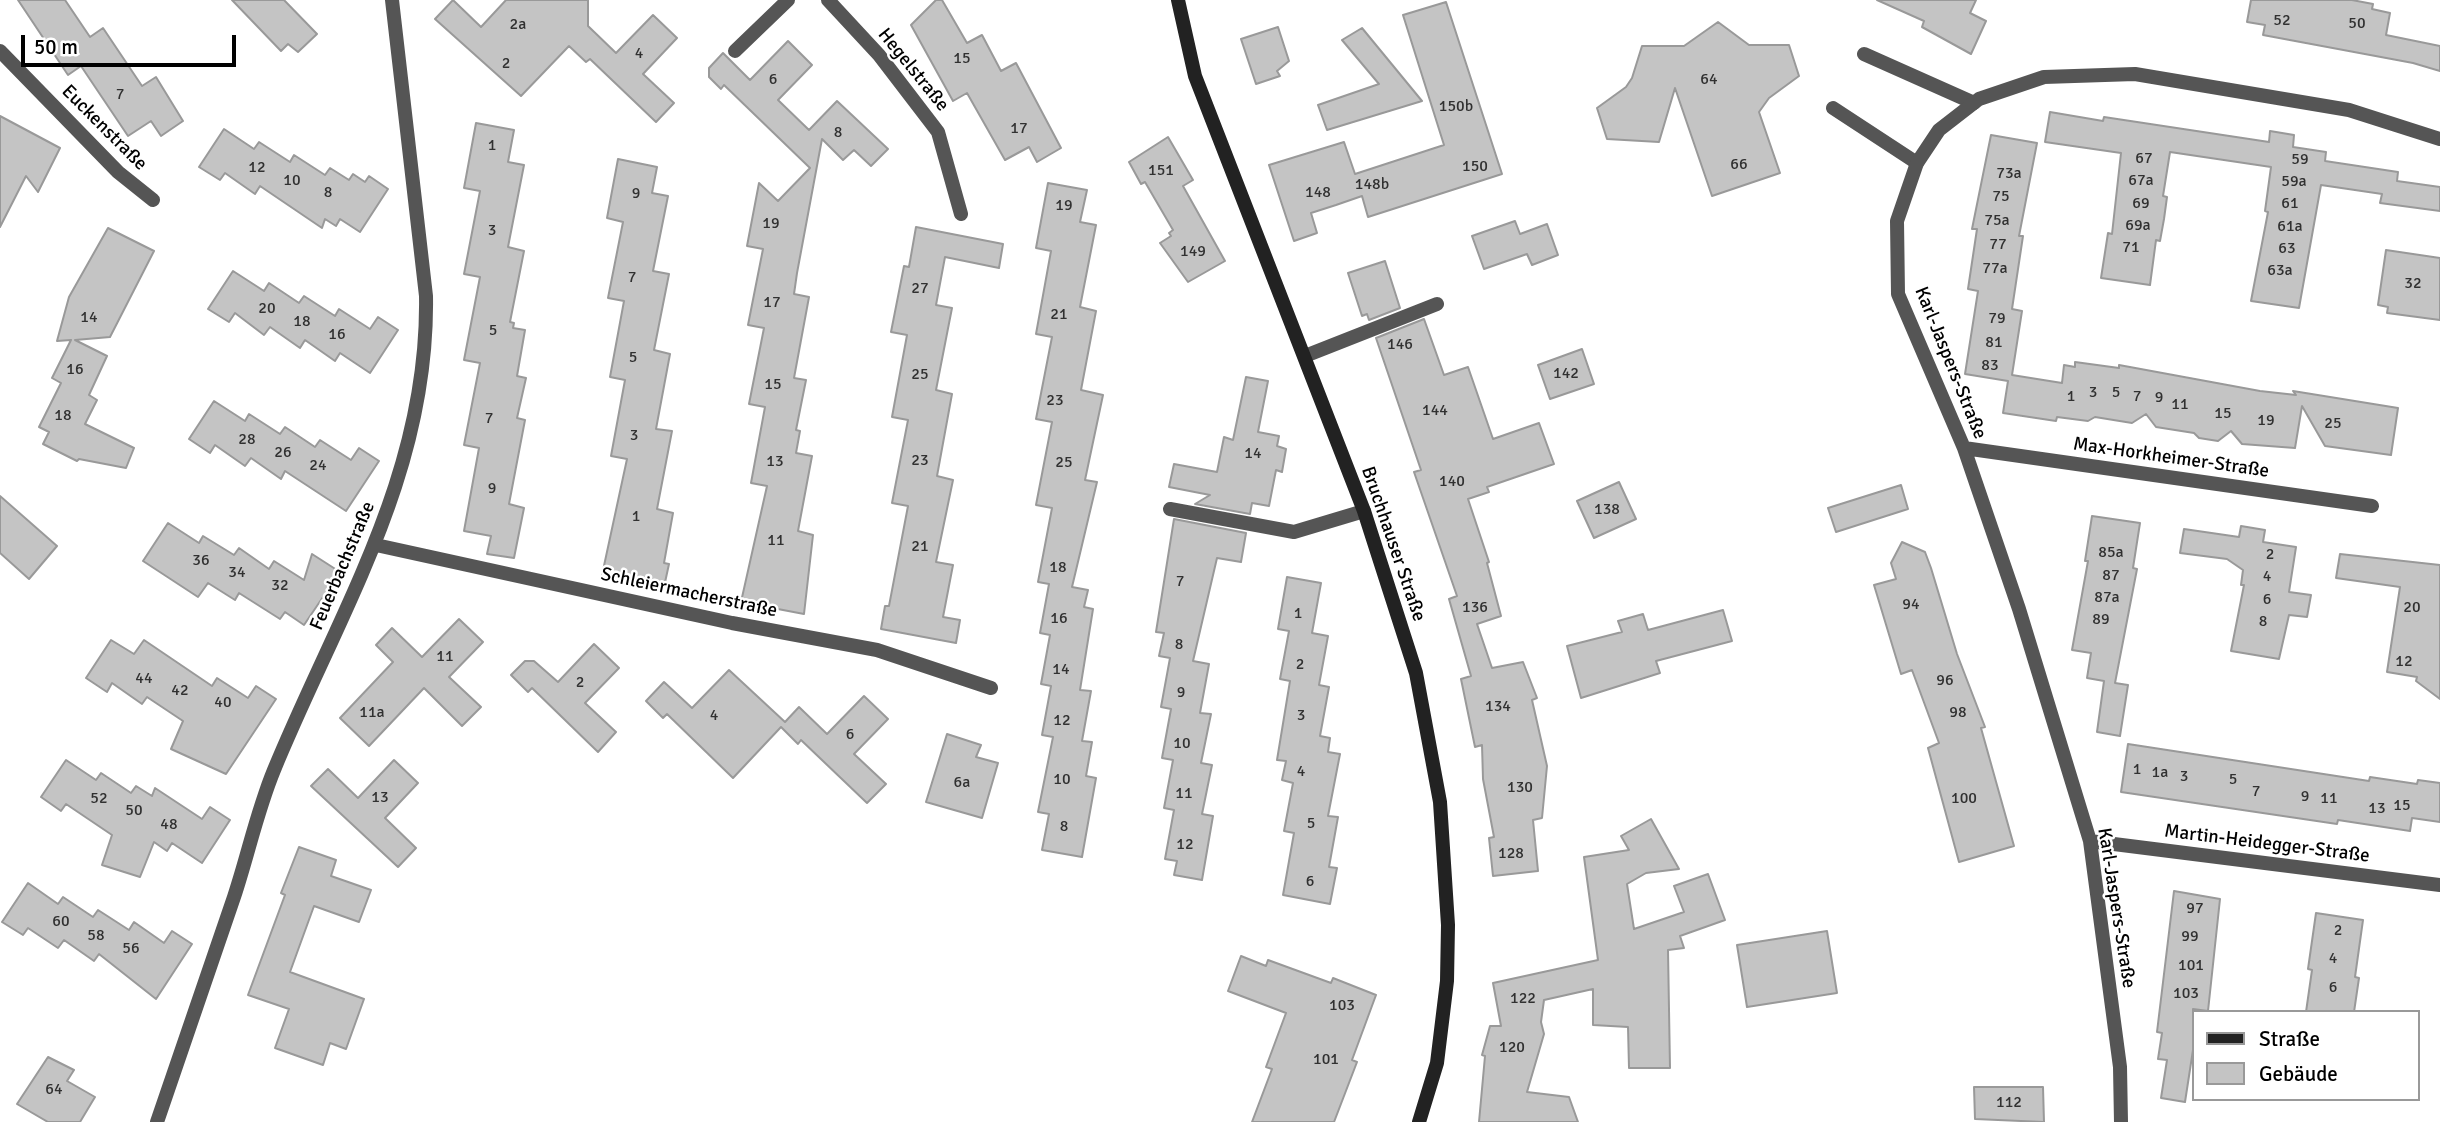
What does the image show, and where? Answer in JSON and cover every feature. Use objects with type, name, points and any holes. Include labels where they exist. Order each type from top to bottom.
[{"type":"street","name":"Feuerbachstraße","points":[[157,1122],[273,772],[376,545],[397,484],[417,405],[426,342],[426,296],[392,0]]},
{"type":"street","points":[[735,51],[788,0]]},
{"type":"street","name":"Hegelstraße","points":[[828,0],[879,55],[938,132],[961,214]]},
{"type":"street","name":"Bruchhauser Straße","points":[[1178,0],[1195,76],[1364,511],[1416,673],[1440,803],[1447,895],[1447,981],[1437,1063],[1419,1122]]},
{"type":"street","name":"Euckenstraße","points":[[0,51],[118,172],[153,200]]},
{"type":"street","points":[[1864,54],[1974,103]]},
{"type":"street","name":"Karl-Jaspers-Straße","points":[[2121,1122],[2120,1066],[2090,841],[2019,610],[1964,448],[1898,295],[1897,222],[1917,163],[1939,130],[1974,103],[2044,77],[2135,74],[2349,110],[2440,139]]},
{"type":"street","points":[[1833,108],[1917,163]]},
{"type":"street","points":[[1305,356],[1437,304]]},
{"type":"street","name":"Max-Horkheimer-Straße","points":[[1964,448],[2372,506]]},
{"type":"street","points":[[1170,509],[1294,532],[1364,511]]},
{"type":"street","name":"Schleiermacherstraße","points":[[376,545],[719,620],[877,650],[992,688]]},
{"type":"street","name":"Martin-Heidegger-Straße","points":[[2090,841],[2440,885]]},
{"type":"building","points":[[18,0],[65,0],[90,37],[103,28],[142,86],[156,77],[183,121],[161,136],[151,121],[128,136],[81,66],[68,75]]},
{"type":"building","points":[[232,0],[284,0],[317,34],[298,52],[288,44],[281,51]]},
{"type":"building","points":[[453,0],[481,27],[506,0],[588,0],[588,26],[616,53],[653,15],[677,38],[643,74],[674,103],[656,122],[590,59],[586,62],[569,46],[521,96],[435,19]]},
{"type":"building","points":[[936,0],[942,0],[967,43],[982,35],[1001,71],[1016,63],[1061,148],[1037,162],[1029,147],[1005,160],[967,93],[953,101],[911,25]]},
{"type":"building","points":[[1877,0],[1976,0],[1970,13],[1986,21],[1971,54],[1922,27],[1924,21]]},
{"type":"building","points":[[2251,0],[2352,0],[2373,4],[2372,9],[2390,13],[2386,35],[2440,46],[2440,71],[2413,63],[2263,35],[2265,25],[2247,22]]},
{"type":"building","points":[[1446,2],[1502,174],[1368,217],[1362,196],[1311,213],[1317,233],[1294,241],[1269,165],[1344,142],[1355,174],[1444,145],[1403,15]]},
{"type":"building","points":[[1718,22],[1749,45],[1789,45],[1799,76],[1769,98],[1759,112],[1780,173],[1712,196],[1675,88],[1659,142],[1607,139],[1597,108],[1626,87],[1632,78],[1642,46],[1684,46]]},
{"type":"building","points":[[1278,27],[1289,61],[1277,71],[1280,76],[1256,84],[1241,39]]},
{"type":"building","points":[[1362,28],[1422,101],[1327,130],[1318,105],[1379,84],[1342,40]]},
{"type":"building","points":[[788,41],[812,65],[778,100],[809,130],[837,101],[888,149],[871,166],[854,150],[843,160],[822,139],[797,273],[794,294],[809,297],[794,378],[806,380],[796,430],[800,431],[796,453],[812,456],[798,531],[813,535],[804,614],[741,602],[767,486],[751,483],[765,407],[749,404],[764,328],[748,325],[763,249],[747,246],[759,183],[778,201],[810,168],[724,85],[721,89],[709,77],[709,68],[723,53],[750,80]]},
{"type":"building","points":[[2050,112],[2103,121],[2104,117],[2269,142],[2270,131],[2294,135],[2293,147],[2326,152],[2325,161],[2398,172],[2397,181],[2440,187],[2440,211],[2380,203],[2382,194],[2321,185],[2299,308],[2251,301],[2268,212],[2265,211],[2271,167],[2170,152],[2163,196],[2167,197],[2164,219],[2160,241],[2156,240],[2150,285],[2101,278],[2108,233],[2112,234],[2121,153],[2045,142]]},
{"type":"building","points":[[0,116],[60,148],[38,192],[26,176],[0,227]]},
{"type":"building","points":[[476,123],[514,130],[508,162],[524,165],[508,247],[524,251],[510,322],[514,323],[513,328],[525,330],[517,376],[526,378],[517,418],[525,420],[509,504],[524,508],[514,558],[487,554],[491,536],[464,531],[479,448],[464,445],[480,363],[464,360],[480,277],[464,274],[480,191],[464,188]]},
{"type":"building","points":[[224,129],[254,149],[259,142],[290,162],[294,155],[325,175],[330,168],[349,180],[353,174],[365,182],[369,176],[388,189],[360,232],[340,219],[336,226],[325,219],[322,228],[260,186],[255,194],[225,173],[220,180],[199,167]]},
{"type":"building","points":[[1991,135],[2037,143],[2019,236],[2023,236],[2012,309],[2022,311],[2012,375],[2062,383],[2064,365],[2075,367],[2075,362],[2119,368],[2119,365],[2260,391],[2296,395],[2293,391],[2398,408],[2391,455],[2325,446],[2302,406],[2295,448],[2242,444],[2231,431],[2218,441],[2199,438],[2194,433],[2156,427],[2146,414],[2132,423],[2095,417],[2088,421],[2057,417],[2056,421],[2003,413],[2008,381],[1965,374],[1978,291],[1968,289],[1977,229],[1972,229]]},
{"type":"building","points":[[1168,137],[1193,180],[1183,186],[1225,261],[1188,282],[1160,243],[1171,236],[1169,233],[1173,230],[1145,182],[1141,184],[1129,162]]},
{"type":"building","points":[[618,159],[657,167],[652,193],[668,196],[653,271],[669,274],[654,350],[670,354],[656,429],[672,431],[657,509],[673,513],[664,563],[669,564],[664,587],[602,575],[627,459],[611,456],[625,380],[610,377],[624,301],[608,298],[623,222],[607,218]]},
{"type":"building","points":[[1048,183],[1087,190],[1080,222],[1096,225],[1080,307],[1096,311],[1081,390],[1103,395],[1085,480],[1097,482],[1072,587],[1088,590],[1084,607],[1093,609],[1080,690],[1091,691],[1082,741],[1092,742],[1086,776],[1096,778],[1082,857],[1042,850],[1049,814],[1038,812],[1053,737],[1042,735],[1051,686],[1041,684],[1050,635],[1040,633],[1049,584],[1038,582],[1052,508],[1036,505],[1052,422],[1036,419],[1052,337],[1036,334],[1051,251],[1036,248]]},
{"type":"building","points":[[1515,221],[1520,234],[1547,224],[1558,255],[1532,265],[1527,254],[1484,269],[1472,236]]},
{"type":"building","points":[[916,227],[1003,244],[999,268],[945,257],[936,305],[952,308],[936,390],[952,394],[937,476],[953,480],[936,562],[953,565],[943,617],[960,620],[956,643],[881,629],[885,606],[889,606],[908,506],[892,503],[908,420],[892,417],[907,335],[891,332],[904,266],[909,267]]},
{"type":"building","points":[[108,228],[154,251],[110,337],[75,340],[107,356],[89,395],[97,400],[85,424],[134,448],[126,468],[79,459],[77,461],[43,444],[49,432],[39,427],[61,383],[52,378],[71,340],[57,341],[69,297]]},
{"type":"building","points":[[2386,250],[2440,258],[2440,320],[2387,313],[2388,307],[2378,305]]},
{"type":"building","points":[[1385,261],[1400,308],[1369,320],[1367,314],[1362,316],[1348,273]]},
{"type":"building","points":[[233,271],[264,291],[269,283],[299,303],[304,296],[335,316],[339,309],[370,329],[378,317],[398,330],[370,373],[340,353],[335,361],[305,340],[300,348],[270,327],[264,335],[235,313],[229,322],[208,309]]},
{"type":"building","points":[[1424,319],[1444,375],[1468,367],[1493,439],[1539,423],[1554,464],[1487,487],[1489,492],[1468,499],[1489,562],[1487,563],[1501,616],[1477,624],[1492,668],[1523,662],[1537,698],[1532,700],[1547,766],[1542,818],[1533,820],[1538,871],[1493,876],[1489,838],[1494,837],[1483,779],[1482,745],[1475,747],[1461,679],[1471,676],[1449,599],[1457,596],[1414,472],[1421,470],[1376,338]]},
{"type":"building","points":[[1582,349],[1594,384],[1550,399],[1538,365]]},
{"type":"building","points":[[1246,377],[1268,381],[1258,432],[1279,436],[1277,446],[1286,449],[1282,472],[1276,470],[1269,506],[1252,503],[1250,514],[1195,504],[1210,495],[1169,487],[1174,464],[1217,472],[1224,437],[1233,440]]},
{"type":"building","points":[[214,401],[245,421],[249,414],[280,434],[285,427],[315,447],[320,440],[351,460],[359,448],[379,461],[346,511],[285,471],[281,479],[251,458],[245,466],[215,445],[210,453],[189,439]]},
{"type":"building","points":[[1619,482],[1636,519],[1594,538],[1577,501]]},
{"type":"building","points":[[1901,485],[1908,509],[1836,532],[1828,508]]},
{"type":"building","points":[[0,496],[57,546],[29,579],[0,553]]},
{"type":"building","points":[[2092,516],[2140,523],[2133,568],[2137,569],[2115,683],[2128,685],[2120,736],[2097,732],[2104,681],[2087,678],[2091,653],[2072,650],[2088,561],[2085,561]]},
{"type":"building","points":[[1174,519],[1246,533],[1241,562],[1217,558],[1193,661],[1209,664],[1200,713],[1211,714],[1201,763],[1212,765],[1202,814],[1213,816],[1202,880],[1174,875],[1177,861],[1165,859],[1174,810],[1164,808],[1173,760],[1162,758],[1171,709],[1161,707],[1170,658],[1159,656],[1164,633],[1156,632]]},
{"type":"building","points":[[168,523],[199,543],[203,536],[234,555],[239,548],[269,569],[274,561],[304,580],[312,554],[340,572],[304,625],[285,612],[280,619],[239,593],[235,600],[208,583],[198,597],[143,561]]},
{"type":"building","points":[[2241,526],[2265,530],[2263,542],[2296,547],[2289,592],[2311,595],[2307,617],[2289,615],[2279,659],[2231,651],[2244,585],[2241,585],[2243,570],[2227,559],[2180,553],[2184,529],[2239,537]]},
{"type":"building","points":[[1902,542],[1925,552],[1931,568],[1957,654],[1985,727],[1981,728],[2014,846],[1959,862],[1928,748],[1939,743],[1912,670],[1901,674],[1874,585],[1896,579],[1891,563]]},
{"type":"building","points":[[2340,554],[2440,565],[2440,699],[2416,681],[2417,677],[2387,672],[2400,587],[2336,578]]},
{"type":"building","points":[[1287,577],[1321,583],[1312,633],[1328,636],[1319,685],[1329,687],[1320,736],[1330,738],[1328,752],[1340,754],[1328,816],[1338,817],[1329,867],[1337,868],[1330,904],[1283,895],[1294,833],[1284,831],[1293,783],[1282,780],[1286,761],[1277,760],[1290,681],[1280,679],[1289,631],[1278,629]]},
{"type":"building","points":[[1723,610],[1732,641],[1656,661],[1660,673],[1581,698],[1567,646],[1622,632],[1618,621],[1643,614],[1648,630]]},
{"type":"building","points":[[459,619],[483,642],[449,677],[481,707],[462,726],[424,688],[369,746],[340,718],[393,662],[376,645],[392,628],[422,657]]},
{"type":"building","points":[[111,640],[134,654],[144,640],[212,686],[217,678],[248,698],[256,686],[276,699],[226,774],[171,749],[183,721],[147,697],[142,704],[112,683],[107,692],[86,678]]},
{"type":"building","points":[[594,644],[619,668],[585,703],[616,732],[598,752],[532,688],[528,692],[511,675],[525,661],[534,661],[558,682]]},
{"type":"building","points":[[729,670],[785,722],[799,707],[827,734],[864,696],[888,719],[854,754],[886,784],[867,803],[801,740],[798,744],[781,727],[733,778],[667,714],[663,718],[646,701],[664,682],[692,708]]},
{"type":"building","points":[[947,734],[981,745],[976,757],[998,763],[982,818],[926,802]]},
{"type":"building","points":[[2128,744],[2369,781],[2370,777],[2417,784],[2418,780],[2440,783],[2440,822],[2412,818],[2410,831],[2338,820],[2337,824],[2121,792]]},
{"type":"building","points":[[66,760],[96,780],[101,773],[131,793],[136,786],[152,796],[155,788],[202,819],[210,807],[230,820],[202,863],[172,843],[167,851],[154,842],[140,877],[102,865],[112,835],[66,804],[61,811],[41,797]]},
{"type":"building","points":[[394,760],[418,783],[385,818],[416,848],[398,867],[311,786],[328,769],[358,798]]},
{"type":"building","points":[[1651,819],[1679,869],[1646,873],[1627,884],[1634,929],[1684,912],[1674,886],[1708,874],[1725,920],[1680,936],[1684,948],[1668,950],[1670,1068],[1629,1068],[1628,1027],[1593,1025],[1593,989],[1544,1000],[1541,1022],[1544,1034],[1527,1092],[1569,1097],[1578,1122],[1479,1122],[1485,1056],[1482,1055],[1490,1026],[1501,1026],[1493,983],[1598,960],[1584,857],[1629,850],[1621,836]]},
{"type":"building","points":[[299,847],[336,860],[331,876],[371,890],[359,922],[314,906],[290,972],[364,999],[346,1049],[330,1043],[323,1065],[275,1048],[289,1009],[248,995],[285,895],[281,893]]},
{"type":"building","points":[[28,883],[58,904],[63,897],[93,917],[98,910],[129,930],[134,922],[164,943],[172,931],[192,944],[156,999],[99,954],[94,961],[64,940],[58,948],[28,928],[23,935],[2,922]]},
{"type":"building","points":[[2174,891],[2220,899],[2208,1010],[2192,1010],[2192,1056],[2185,1102],[2161,1098],[2167,1060],[2158,1059],[2162,1033],[2157,1032]]},
{"type":"building","points":[[2316,913],[2363,920],[2355,977],[2359,978],[2354,1010],[2306,1010],[2312,970],[2308,969]]},
{"type":"building","points":[[1827,931],[1837,993],[1747,1007],[1737,945]]},
{"type":"building","points":[[1241,956],[1266,966],[1268,960],[1331,983],[1333,978],[1376,995],[1352,1060],[1357,1062],[1334,1122],[1252,1122],[1272,1069],[1266,1067],[1286,1013],[1228,991]]},
{"type":"building","points":[[48,1057],[74,1070],[67,1081],[95,1097],[80,1122],[48,1122],[17,1104]]},
{"type":"building","points":[[1974,1087],[2043,1087],[2044,1122],[1975,1119]]}]
